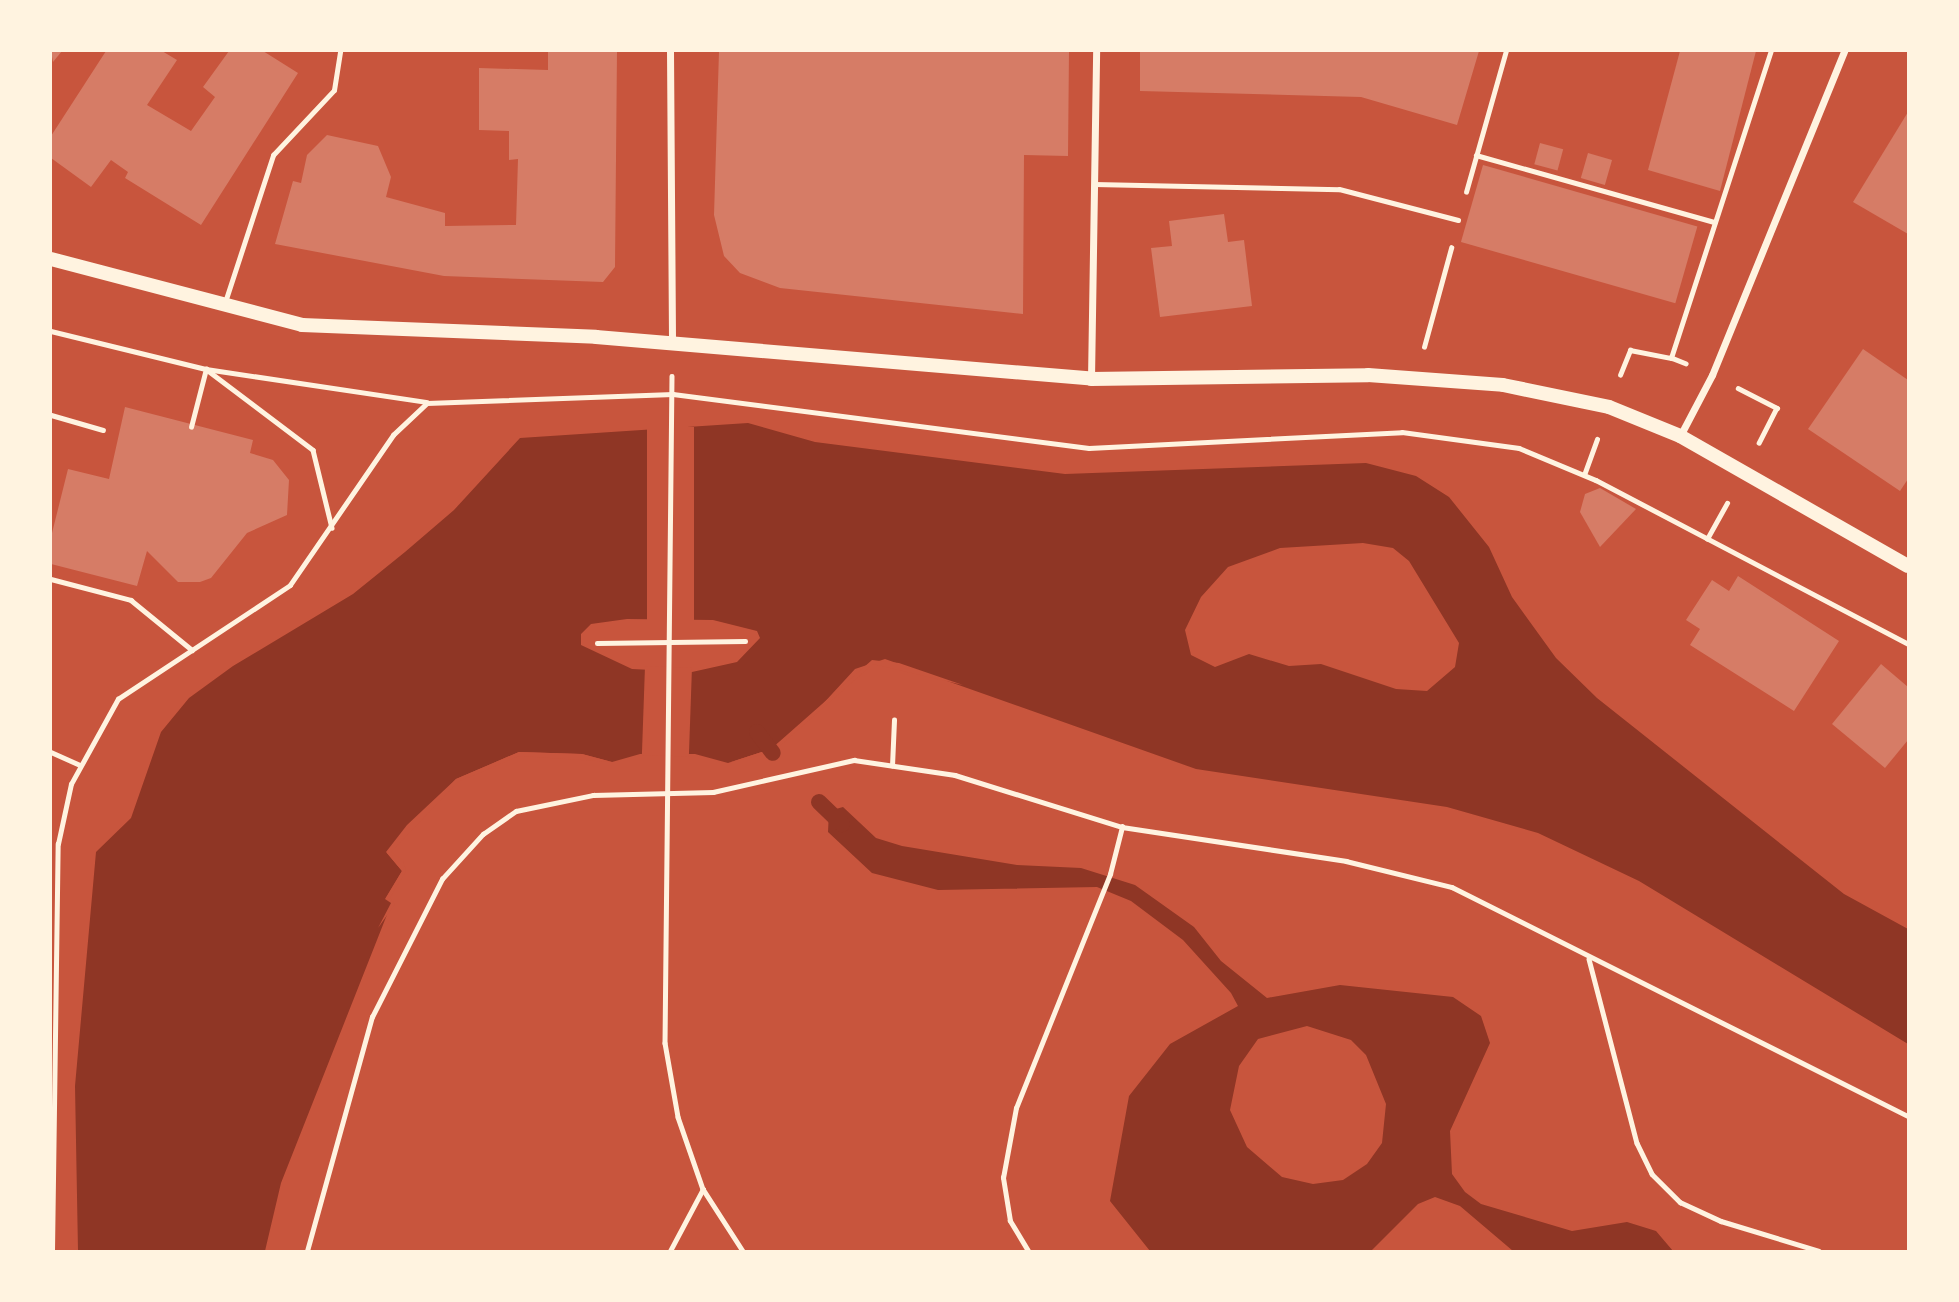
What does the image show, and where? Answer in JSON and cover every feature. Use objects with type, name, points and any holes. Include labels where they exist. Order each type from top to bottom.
[{"type":"main road","points":[[51,259],[302,325],[672,344],[1091,379],[1368,375],[1503,385],[1609,407],[1680,436],[1908,566]]},
{"type":"street","points":[[670,51],[672,344]]},
{"type":"street","points":[[1091,379],[1096,51]]},
{"type":"street","points":[[1680,436],[1712,375],[1844,51]]},
{"type":"lane","points":[[224,305],[273,155],[334,90],[340,51]]},
{"type":"lane","points":[[1094,184],[1339,188],[1458,220]]},
{"type":"lane","points":[[51,415],[103,430]]},
{"type":"path","points":[[1476,155],[1715,222]]},
{"type":"path","points":[[51,331],[206,369],[427,402],[673,394],[988,440],[1089,447],[1402,432],[1519,448],[1596,480],[1908,644]]},
{"type":"path","points":[[191,427],[206,369]]},
{"type":"path","points":[[206,369],[313,450],[332,528]]},
{"type":"path","points":[[673,394],[664,796],[665,1043],[678,1118],[703,1189],[743,1251]]},
{"type":"path","points":[[52,1251],[53,970],[58,844],[80,765],[118,699],[290,585],[332,528],[393,435],[427,402]]},
{"type":"path","points":[[51,579],[131,600],[192,650]]},
{"type":"path","points":[[597,643],[745,642]]},
{"type":"path","points":[[892,766],[894,720]]},
{"type":"path","points":[[51,752],[80,765]]},
{"type":"path","points":[[307,1251],[372,1017],[442,879],[483,834],[516,811],[593,795],[664,796],[713,792],[854,760],[955,775],[1122,827],[1346,861],[1452,887],[1590,959],[1908,1116]]},
{"type":"path","points":[[1028,1251],[1010,1221],[1003,1178],[1016,1108],[1110,874],[1122,827]]},
{"type":"path","points":[[1590,959],[1637,1143],[1652,1174],[1680,1202],[1721,1221],[1819,1251]]},
{"type":"path","points":[[670,1251],[703,1189]]},
{"type":"shaded area","points":[[748,423],[815,442],[1065,474],[1366,463],[1416,476],[1449,497],[1489,547],[1512,597],[1556,658],[1597,698],[1844,894],[1908,929],[1908,1044],[1639,881],[1538,833],[1447,807],[1196,769],[885,659],[855,669],[809,719],[771,749],[728,763],[695,754],[640,754],[612,762],[582,754],[519,752],[456,779],[387,853],[402,871],[386,898],[392,902],[281,1183],[265,1251],[78,1251],[75,1086],[96,852],[131,818],[161,732],[189,698],[233,666],[353,594],[405,552],[454,510],[520,438]],"holes":[[[1363,543],[1393,548],[1409,561],[1459,643],[1455,667],[1427,691],[1396,689],[1321,664],[1289,666],[1249,654],[1215,667],[1191,655],[1185,630],[1201,597],[1228,567],[1280,548]],[[627,619],[713,620],[757,631],[760,638],[737,662],[692,672],[632,669],[581,645],[581,634],[591,624]]]},
{"type":"shaded area","points":[[843,807],[876,838],[902,846],[1017,865],[1081,868],[1135,885],[1194,927],[1221,961],[1267,998],[1340,985],[1453,997],[1481,1016],[1490,1043],[1450,1131],[1452,1174],[1465,1192],[1481,1204],[1572,1231],[1627,1222],[1656,1231],[1673,1251],[1513,1251],[1460,1206],[1435,1197],[1418,1204],[1371,1251],[1150,1251],[1110,1201],[1129,1096],[1170,1044],[1238,1006],[1231,993],[1183,940],[1131,901],[1097,887],[938,890],[872,873],[828,832],[829,811]],"holes":[[[1307,1026],[1351,1040],[1366,1055],[1386,1104],[1382,1143],[1367,1164],[1343,1180],[1313,1184],[1282,1177],[1247,1147],[1230,1110],[1239,1066],[1258,1039]]]},
{"type":"pier","points":[[647,427],[694,427],[694,623],[647,623]]},
{"type":"pier","points":[[872,660],[899,663],[963,685],[873,664],[773,752],[728,763],[771,749]]},
{"type":"pier","points":[[645,666],[692,668],[689,757],[642,755]]},
{"type":"pier","points":[[519,752],[582,754],[612,762],[519,756],[458,782],[391,852],[403,860],[406,871],[390,898],[395,904],[378,928],[391,903],[385,899],[402,871],[386,852],[407,825],[456,779]]},
{"type":"building","points":[[51,51],[62,51],[53,62]]},
{"type":"building","points":[[106,51],[162,51],[177,60],[147,105],[191,131],[215,97],[203,87],[229,51],[263,51],[298,73],[201,225],[125,178],[128,172],[111,160],[91,187],[51,158],[51,136]]},
{"type":"building","points":[[548,51],[617,51],[615,267],[603,282],[444,276],[275,244],[293,181],[301,183],[307,155],[327,135],[378,146],[391,177],[386,197],[445,213],[445,226],[516,225],[518,159],[509,160],[509,131],[479,130],[479,68],[548,70]]},
{"type":"building","points":[[719,51],[1069,51],[1068,156],[1024,155],[1023,314],[780,288],[740,273],[724,256],[714,215]]},
{"type":"building","points":[[1140,51],[1479,51],[1457,125],[1361,97],[1140,91]]},
{"type":"building","points":[[1680,51],[1756,51],[1720,191],[1648,170]]},
{"type":"building","points":[[1908,112],[1908,234],[1853,202]]},
{"type":"building","points":[[1540,143],[1563,149],[1557,170],[1534,164]]},
{"type":"building","points":[[1588,153],[1612,160],[1605,185],[1581,178]]},
{"type":"building","points":[[1483,165],[1697,226],[1675,303],[1461,242]]},
{"type":"building","points":[[1224,214],[1228,242],[1244,240],[1252,306],[1160,317],[1151,248],[1172,246],[1169,221]]},
{"type":"building","points":[[1863,349],[1908,380],[1908,479],[1900,491],[1808,429]]},
{"type":"building","points":[[125,407],[253,440],[250,453],[273,460],[289,480],[287,515],[247,533],[211,578],[200,582],[178,582],[147,551],[137,586],[51,564],[51,537],[68,469],[109,479]]},
{"type":"building","points":[[1600,488],[1636,509],[1600,547],[1580,512],[1585,494]]},
{"type":"building","points":[[1738,576],[1839,641],[1794,711],[1690,645],[1700,629],[1686,620],[1712,580],[1729,591]]},
{"type":"building","points":[[1881,664],[1908,687],[1908,740],[1885,768],[1832,724]]},
{"type":"waterway","points":[[757,732],[773,753]]},
{"type":"waterway","points":[[819,802],[842,824]]}]
